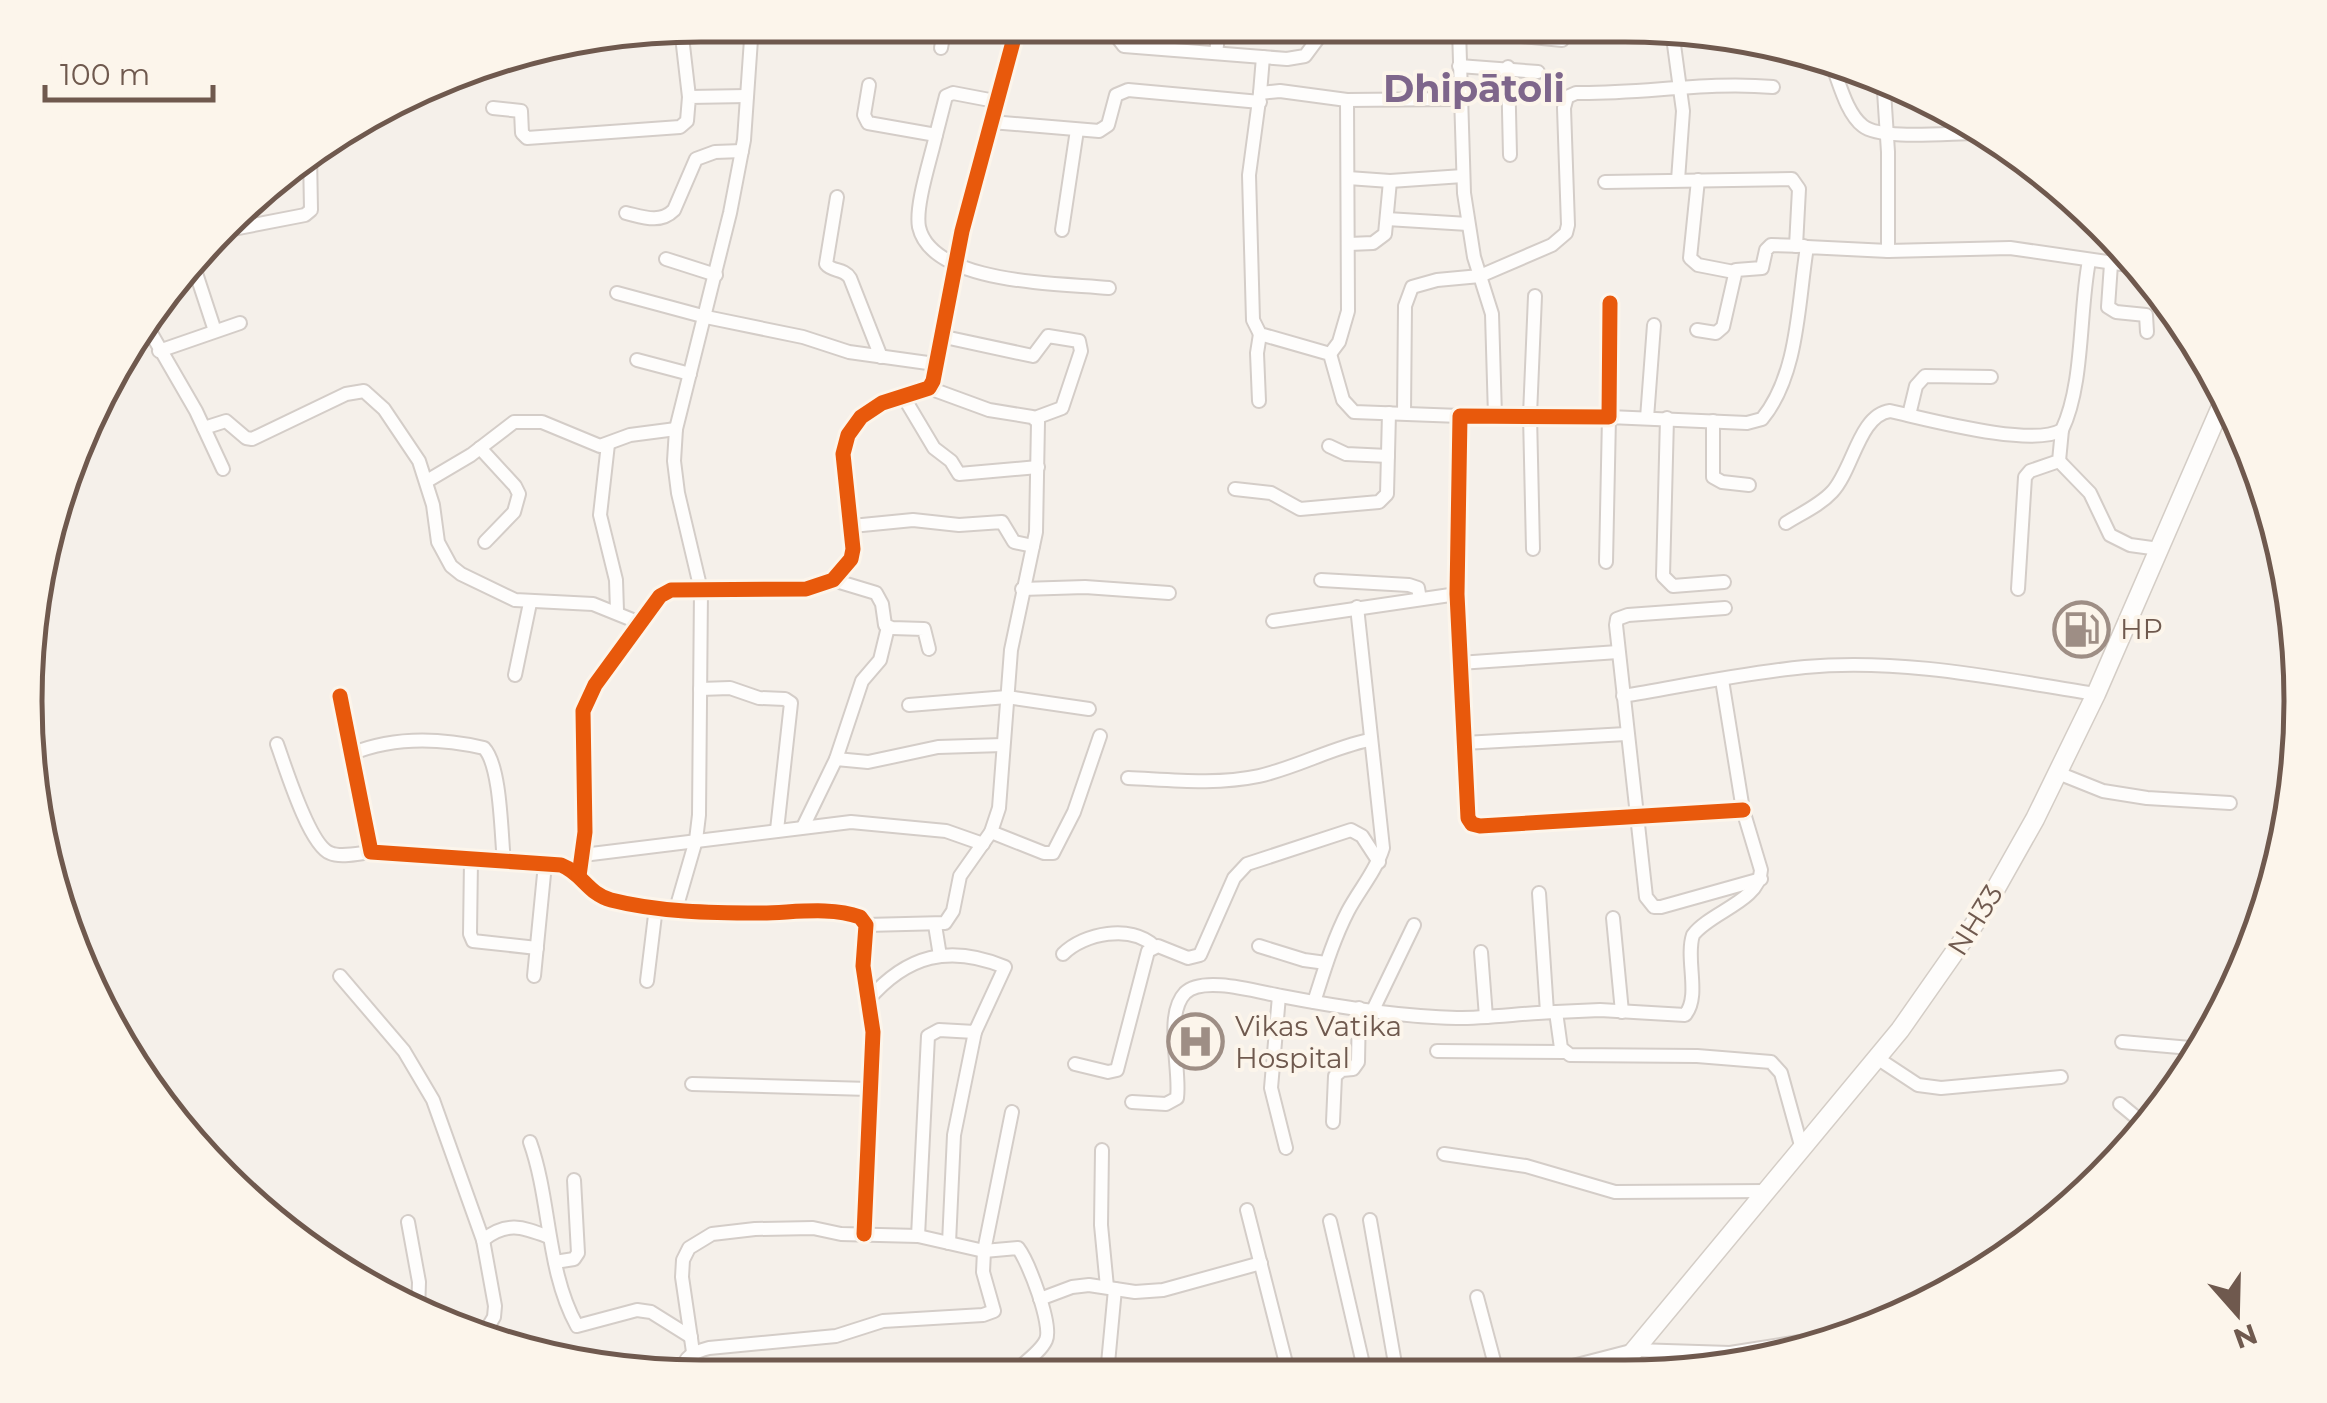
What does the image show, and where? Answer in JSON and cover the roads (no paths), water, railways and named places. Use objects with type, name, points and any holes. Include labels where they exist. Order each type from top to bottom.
[{"type":"main road","name":"NH33","points":[[1627,1360],[1877,1058],[1982,913],[2096,694],[2218,413]]},
{"type":"street","points":[[676,909],[696,840],[701,590],[678,493],[676,429],[706,317],[742,152],[751,42]]},
{"type":"street","points":[[941,48],[942,42]]},
{"type":"street","points":[[929,388],[955,264],[1013,42]]},
{"type":"street","points":[[1121,42],[1124,46],[1297,59],[1305,56],[1316,42]]},
{"type":"street","points":[[1216,53],[1217,42]]},
{"type":"street","points":[[1459,42],[1462,176],[1468,224],[1492,314],[1495,416]]},
{"type":"street","points":[[493,108],[521,111],[522,133],[527,138],[680,127],[687,121],[689,96],[683,43]]},
{"type":"street","points":[[1674,44],[1681,88],[1678,180]]},
{"type":"street","points":[[1259,401],[1256,353],[1260,334],[1253,320],[1249,176],[1263,58]]},
{"type":"street","points":[[1459,66],[1538,72]]},
{"type":"street","points":[[1508,67],[1510,155]]},
{"type":"street","points":[[1838,77],[1865,128],[1887,134],[1959,133]]},
{"type":"street","points":[[1404,413],[1407,296],[1412,288],[1423,282],[1480,276],[1552,245],[1566,234],[1566,97],[1576,93],[1632,94],[1712,84],[1773,87]]},
{"type":"street","points":[[869,85],[864,115],[868,123],[936,135]]},
{"type":"street","points":[[990,122],[1105,129],[1112,101],[1128,90],[1260,98],[1280,91],[1346,100],[1459,100]]},
{"type":"street","points":[[689,96],[747,96]]},
{"type":"street","points":[[995,101],[946,96],[918,217],[919,228],[934,250],[955,264],[984,274],[1109,288]]},
{"type":"street","points":[[1884,96],[1888,251]]},
{"type":"street","points":[[1330,354],[1339,342],[1348,310],[1346,100]]},
{"type":"street","points":[[1062,230],[1077,130]]},
{"type":"street","points":[[626,214],[668,216],[696,160],[715,152],[742,152]]},
{"type":"street","points":[[246,227],[305,215],[310,210],[310,172]]},
{"type":"street","points":[[1348,178],[1462,176]]},
{"type":"street","points":[[1349,244],[1381,240],[1390,180]]},
{"type":"street","points":[[1698,180],[1690,258],[1698,265],[1734,272],[1762,268],[1771,245],[1888,251],[2010,248],[2119,265]]},
{"type":"street","points":[[1330,354],[1348,408],[1362,414],[1754,422],[1768,412],[1792,347],[1801,246],[1796,180],[1605,182]]},
{"type":"street","points":[[837,197],[826,264],[844,271],[850,278],[881,357]]},
{"type":"street","points":[[1387,220],[1468,224]]},
{"type":"street","points":[[666,260],[716,275]]},
{"type":"street","points":[[2088,260],[2080,347],[2062,430],[2060,461],[2090,493],[2110,535],[2130,545],[2160,549]]},
{"type":"street","points":[[2111,264],[2108,307],[2116,312],[2146,315],[2147,332]]},
{"type":"street","points":[[1697,330],[1716,333],[1723,327],[1734,272]]},
{"type":"street","points":[[197,277],[215,331]]},
{"type":"street","points":[[617,294],[803,336],[848,352],[935,364]]},
{"type":"street","points":[[1533,549],[1530,415],[1535,296]]},
{"type":"street","points":[[1606,562],[1610,303]]},
{"type":"street","points":[[159,350],[240,323]]},
{"type":"street","points":[[1647,418],[1654,325]]},
{"type":"street","points":[[1260,334],[1330,354]]},
{"type":"street","points":[[579,876],[583,711],[594,684],[660,596],[672,590],[806,589],[832,580],[851,559],[852,526],[843,454],[848,434],[861,417],[882,402],[929,388],[989,410],[1036,418],[1062,408],[1081,351],[1079,341],[1048,336],[1033,356],[940,336]]},
{"type":"street","points":[[153,337],[204,428],[222,469]]},
{"type":"street","points":[[637,360],[690,374]]},
{"type":"street","points":[[1909,415],[1916,386],[1925,376],[1991,377]]},
{"type":"street","points":[[204,428],[226,422],[252,439],[346,394],[364,392],[384,409],[411,447],[427,481],[438,542],[451,566],[492,590],[530,602],[594,604],[640,623]]},
{"type":"street","points":[[903,396],[934,448],[951,461],[959,474],[1038,467]]},
{"type":"street","points":[[1786,523],[1840,483],[1875,416],[1890,411],[2021,436],[2062,430]]},
{"type":"street","points":[[1235,489],[1271,493],[1300,509],[1380,502],[1387,494],[1388,413]]},
{"type":"street","points":[[1460,416],[1459,663],[1467,812],[1472,824],[1743,810]]},
{"type":"street","points":[[866,925],[935,925],[950,918],[960,876],[986,838],[999,808],[1007,697],[1022,590],[1034,546],[1039,426],[1036,418]]},
{"type":"street","points":[[1668,418],[1663,576],[1673,586],[1724,582]]},
{"type":"street","points":[[427,481],[480,448],[501,429],[526,420],[559,428],[593,445],[676,429]]},
{"type":"street","points":[[1714,422],[1713,477],[1749,485]]},
{"type":"street","points":[[608,444],[600,515],[616,580],[617,612]]},
{"type":"street","points":[[1329,446],[1346,454],[1388,456]]},
{"type":"street","points":[[480,448],[519,494],[514,512],[486,542]]},
{"type":"street","points":[[2018,589],[2025,477],[2030,470],[2060,461]]},
{"type":"street","points":[[852,526],[912,520],[960,525],[1002,522],[1014,542],[1034,546]]},
{"type":"street","points":[[804,826],[836,760],[862,682],[880,660],[888,627],[876,593],[832,580]]},
{"type":"street","points":[[1321,580],[1410,585],[1418,588],[1420,599]]},
{"type":"street","points":[[1022,590],[1086,587],[1169,593]]},
{"type":"street","points":[[1273,621],[1457,594]]},
{"type":"street","points":[[515,674],[530,602]]},
{"type":"street","points":[[1314,1002],[1349,909],[1383,848],[1357,608]]},
{"type":"street","points":[[1725,608],[1622,616],[1616,625],[1646,897],[1654,907],[1761,879]]},
{"type":"street","points":[[888,627],[924,628],[929,649]]},
{"type":"street","points":[[1459,663],[1618,652]]},
{"type":"street","points":[[1623,696],[1806,667],[1905,666],[2096,694]]},
{"type":"street","points":[[1132,1102],[1166,1104],[1177,1098],[1176,1010],[1182,996],[1192,987],[1218,985],[1423,1016],[1622,1012],[1680,1016],[1689,1012],[1693,934],[1761,879],[1743,810],[1722,680]]},
{"type":"street","points":[[700,689],[730,688],[759,698],[785,699],[791,704],[777,830]]},
{"type":"street","points":[[340,696],[371,852]]},
{"type":"street","points":[[909,705],[1007,697],[1089,709]]},
{"type":"street","points":[[1464,743],[1626,734]]},
{"type":"street","points":[[582,856],[850,822],[946,831],[1052,854],[1074,812],[1100,736]]},
{"type":"street","points":[[351,754],[404,740],[484,748],[494,773],[504,862]]},
{"type":"street","points":[[1128,778],[1226,781],[1290,768],[1339,746],[1369,740]]},
{"type":"street","points":[[277,744],[294,793],[322,847],[334,854],[371,852],[561,865],[579,876],[594,894],[608,900],[676,909],[833,912],[860,917],[866,925],[862,966],[873,1032],[864,1234]]},
{"type":"street","points":[[836,760],[868,762],[938,747],[1003,745]]},
{"type":"street","points":[[2058,773],[2103,791],[2230,803]]},
{"type":"street","points":[[1064,954],[1074,944],[1094,936],[1138,936],[1188,958],[1200,955],[1234,878],[1247,864],[1351,830],[1362,836],[1378,862]]},
{"type":"street","points":[[471,860],[473,942],[537,948]]},
{"type":"street","points":[[534,976],[545,864]]},
{"type":"street","points":[[1539,893],[1552,1012],[1564,1052]]},
{"type":"street","points":[[647,981],[656,906]]},
{"type":"street","points":[[1613,918],[1622,1012]]},
{"type":"street","points":[[935,925],[940,956]]},
{"type":"street","points":[[1334,1122],[1335,1076],[1342,1070],[1353,1069],[1358,1062],[1366,1009],[1414,925]]},
{"type":"street","points":[[1075,1064],[1108,1072],[1116,1070],[1148,951],[1154,946]]},
{"type":"street","points":[[1259,946],[1326,963]]},
{"type":"street","points":[[1481,952],[1486,1016]]},
{"type":"street","points":[[868,1000],[896,971],[940,956],[1006,967],[975,1032],[954,1135],[949,1243]]},
{"type":"street","points":[[340,976],[419,1072],[433,1100],[483,1240],[495,1306],[489,1326]]},
{"type":"street","points":[[1279,996],[1271,1088],[1286,1148]]},
{"type":"street","points":[[918,1236],[928,1036],[940,1030],[975,1032]]},
{"type":"street","points":[[2122,1042],[2186,1048]]},
{"type":"street","points":[[1437,1051],[1564,1052],[1771,1062],[1780,1072],[1802,1149]]},
{"type":"street","points":[[1877,1058],[1918,1084],[1942,1088],[2061,1077]]},
{"type":"street","points":[[692,1084],[870,1089]]},
{"type":"street","points":[[2120,1104],[2136,1117]]},
{"type":"street","points":[[685,1360],[708,1348],[836,1336],[883,1320],[990,1314],[995,1306],[983,1272],[984,1251],[1012,1112]]},
{"type":"street","points":[[530,1142],[541,1176],[549,1237],[577,1326],[637,1310],[665,1319],[691,1337]]},
{"type":"street","points":[[1102,1150],[1101,1225],[1111,1288],[1108,1360]]},
{"type":"street","points":[[1444,1154],[1526,1166],[1616,1192],[1768,1191]]},
{"type":"street","points":[[556,1262],[574,1258],[578,1253],[574,1180]]},
{"type":"street","points":[[1247,1210],[1285,1360]]},
{"type":"street","points":[[1370,1220],[1394,1360]]},
{"type":"street","points":[[408,1222],[418,1267],[416,1296]]},
{"type":"street","points":[[1330,1222],[1362,1360]]},
{"type":"street","points":[[483,1240],[512,1225],[549,1237]]},
{"type":"street","points":[[694,1352],[683,1260],[689,1248],[712,1234],[813,1228],[842,1234],[918,1236],[984,1251],[1018,1248],[1047,1325],[1047,1338],[1026,1360]]},
{"type":"street","points":[[1040,1299],[1072,1288],[1163,1290],[1261,1263]]},
{"type":"street","points":[[1477,1298],[1494,1360]]},
{"type":"street","points":[[1596,1360],[1635,1350],[1725,1353]]},
{"type":"place","name":"HP","points":[[2081,629]]},
{"type":"place","name":"Vikas Vatika Hospital","points":[[1196,1042]]},
{"type":"district","name":"Dhipātoli","points":[[1474,88]]}]
